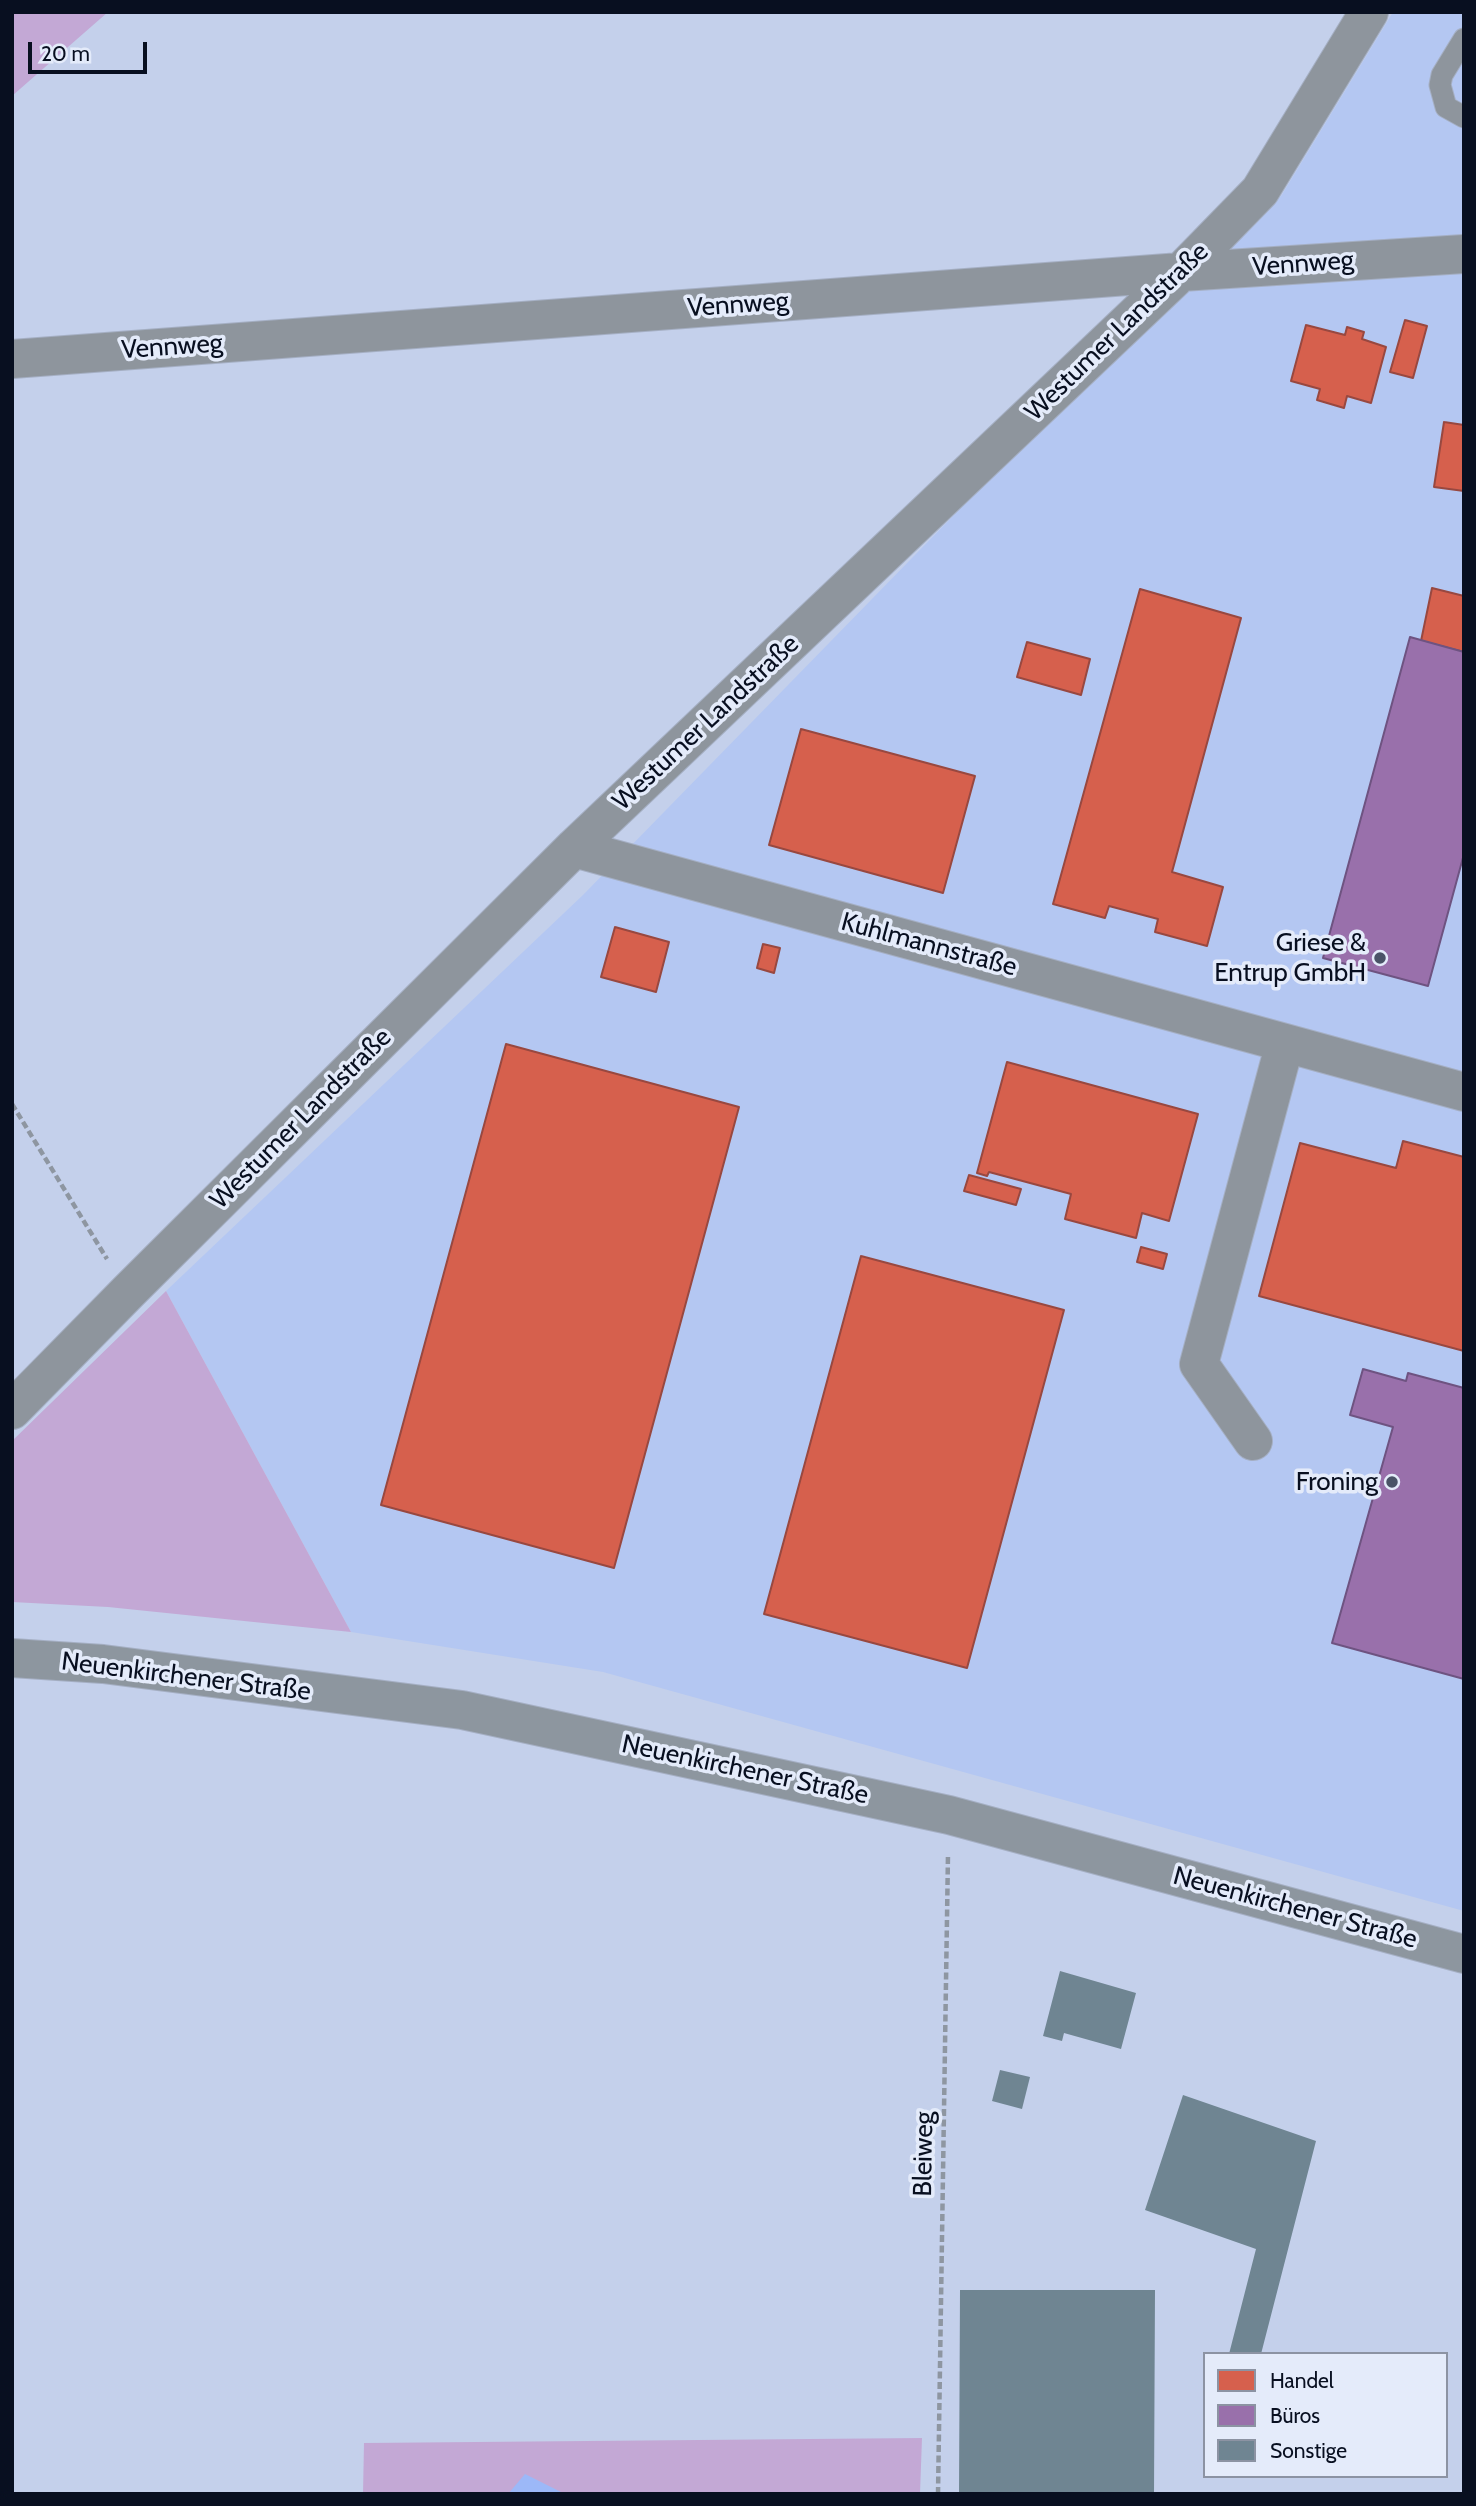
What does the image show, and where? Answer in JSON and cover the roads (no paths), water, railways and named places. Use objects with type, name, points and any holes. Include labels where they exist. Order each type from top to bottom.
[{"type":"main road","name":"Neuenkirchener Straße","points":[[12,1658],[103,1664],[462,1710],[949,1815],[1464,1954]]},
{"type":"street","name":"Westumer Landstraße","points":[[12,1410],[574,848],[1181,272],[1260,191],[1369,12]]},
{"type":"street","name":"Vennweg","points":[[12,359],[1181,272],[1464,254]]},
{"type":"street","name":"Kuhlmannstraße","points":[[574,848],[1464,1092]]},
{"type":"street","points":[[1253,1441],[1199,1364],[1285,1043]]},
{"type":"lane","points":[[1464,39],[1442,75],[1440,85],[1446,107],[1464,117]]},
{"type":"place","name":"Griese & Entrup GmbH","points":[[1380,958]]},
{"type":"place","name":"Froning","points":[[1392,1482]]}]
